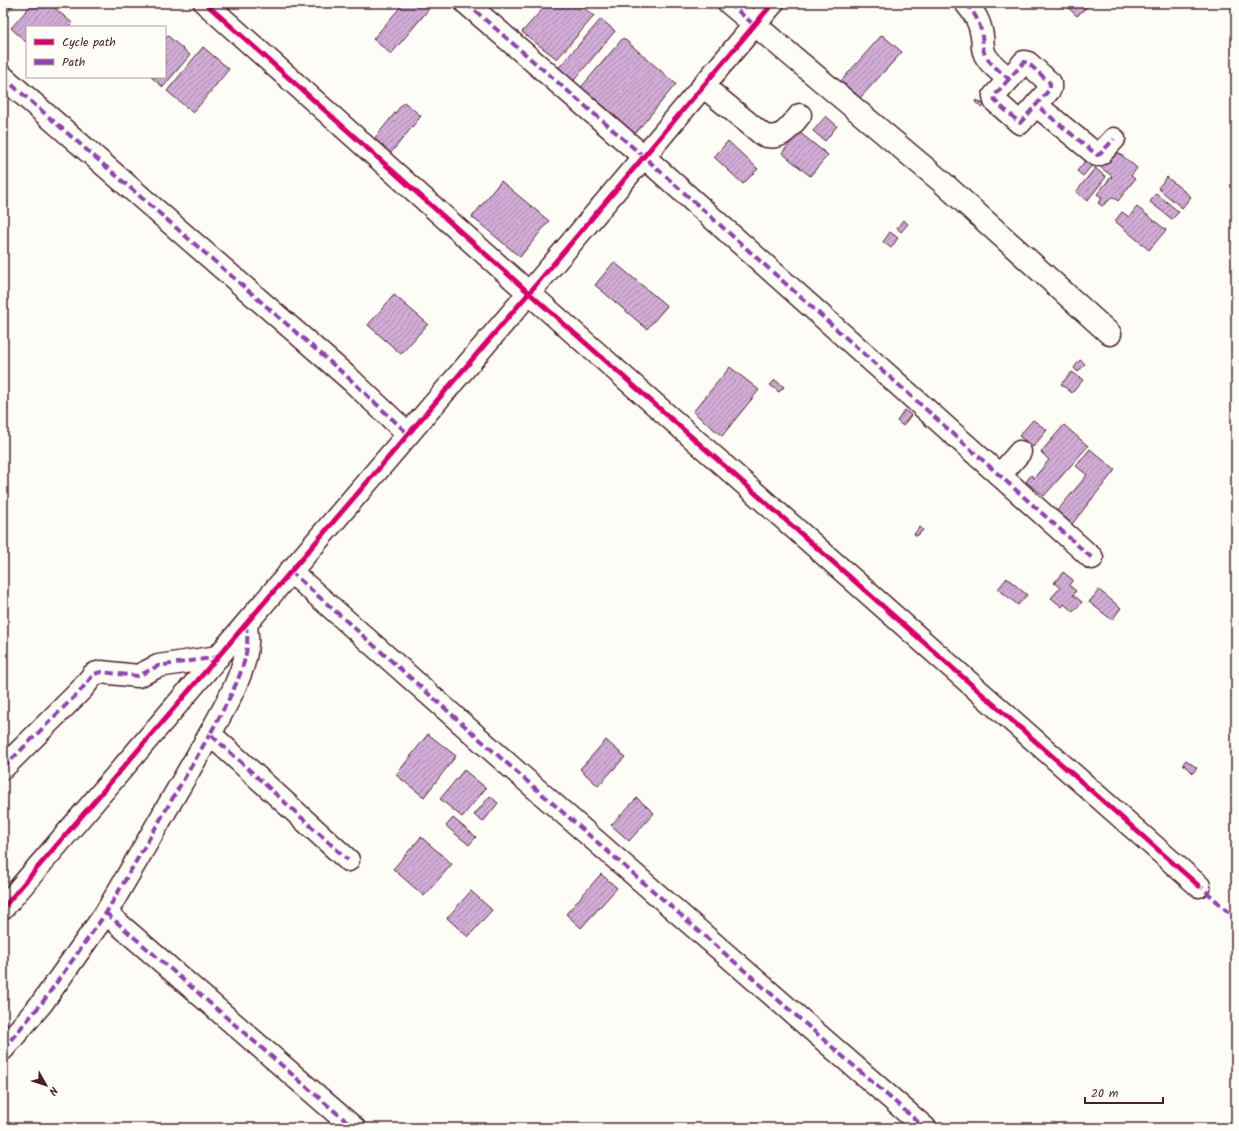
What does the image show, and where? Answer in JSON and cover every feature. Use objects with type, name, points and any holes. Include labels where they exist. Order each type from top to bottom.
[{"type":"street","points":[[206,3],[528,293],[1199,886]]},
{"type":"street","points":[[466,3],[643,156],[1092,558]]},
{"type":"street","points":[[729,3],[942,182],[1110,334]]},
{"type":"street","points":[[3,908],[528,293],[773,3]]},
{"type":"street","points":[[966,3],[976,14],[980,24],[984,52],[987,58],[1009,79]]},
{"type":"street","points":[[1024,62],[1028,63],[1050,83],[1050,89],[1020,123],[995,101],[994,96],[1009,79],[1024,62]]},
{"type":"street","points":[[3,77],[352,381],[408,434]]},
{"type":"street","points":[[703,86],[763,135],[776,137],[784,132],[800,115]]},
{"type":"street","points":[[1036,105],[1097,155],[1100,154],[1114,139]]},
{"type":"street","points":[[1000,475],[1020,452]]},
{"type":"street","points":[[290,571],[519,774],[925,1128]]},
{"type":"street","points":[[3,1049],[42,1003],[106,912],[210,734],[229,698],[244,663],[248,644],[246,624]]},
{"type":"street","points":[[3,768],[76,695],[94,674],[101,672],[138,676],[158,666],[218,657]]},
{"type":"street","points":[[210,734],[348,860]]},
{"type":"street","points":[[106,912],[354,1128]]},
{"type":"building","points":[[3,3],[16,3],[3,17]]},
{"type":"building","points":[[33,3],[49,3],[72,23],[70,26],[26,26],[26,42],[11,28]]},
{"type":"building","points":[[404,3],[422,3],[429,9],[391,54],[373,39]]},
{"type":"building","points":[[548,3],[578,3],[594,16],[557,59],[522,32]]},
{"type":"building","points":[[1063,3],[1087,3],[1089,5],[1077,16]]},
{"type":"building","points":[[601,19],[615,31],[571,84],[555,72]]},
{"type":"building","points":[[882,35],[902,52],[860,98],[841,81]]},
{"type":"building","points":[[168,36],[190,55],[163,87],[152,78],[166,78],[166,37]]},
{"type":"building","points":[[623,38],[676,84],[632,137],[578,91]]},
{"type":"building","points":[[203,47],[229,69],[193,113],[167,91]]},
{"type":"building","points":[[977,100],[984,105],[982,108],[975,102]]},
{"type":"building","points":[[404,102],[421,116],[390,154],[373,140]]},
{"type":"building","points":[[826,116],[837,126],[825,141],[813,131]]},
{"type":"building","points":[[799,132],[828,155],[810,176],[782,153]]},
{"type":"building","points":[[728,141],[758,169],[743,184],[714,157]]},
{"type":"building","points":[[1114,149],[1137,168],[1131,176],[1135,179],[1118,201],[1113,197],[1102,206],[1098,203],[1102,198],[1097,194],[1112,176],[1100,167]]},
{"type":"building","points":[[1087,159],[1093,164],[1083,176],[1077,171]]},
{"type":"building","points":[[1095,168],[1106,177],[1087,201],[1076,192]]},
{"type":"building","points":[[1167,177],[1191,197],[1182,208],[1158,188]]},
{"type":"building","points":[[501,181],[549,221],[520,257],[472,217]]},
{"type":"building","points":[[1156,193],[1179,212],[1172,219],[1150,202]]},
{"type":"building","points":[[1137,207],[1166,230],[1149,250],[1115,221],[1122,212],[1129,217]]},
{"type":"building","points":[[903,220],[908,224],[901,232],[897,228]]},
{"type":"building","points":[[890,232],[898,238],[891,248],[883,242]]},
{"type":"building","points":[[614,262],[667,306],[647,329],[595,285]]},
{"type":"building","points":[[394,295],[428,324],[401,354],[368,325]]},
{"type":"building","points":[[1080,360],[1085,364],[1078,372],[1074,368]]},
{"type":"building","points":[[730,367],[759,390],[722,436],[693,412]]},
{"type":"building","points":[[1072,372],[1083,380],[1072,393],[1061,384]]},
{"type":"building","points":[[775,380],[784,387],[779,392],[770,385]]},
{"type":"building","points":[[905,410],[911,415],[903,426],[897,421]]},
{"type":"building","points":[[1033,420],[1047,430],[1033,447],[1019,436]]},
{"type":"building","points":[[1064,425],[1088,446],[1044,496],[1026,482],[1031,475],[1034,478],[1049,460],[1041,452]]},
{"type":"building","points":[[1090,449],[1115,470],[1072,524],[1057,511],[1087,475],[1076,466]]},
{"type":"building","points":[[920,527],[923,530],[917,536],[914,534]]},
{"type":"building","points":[[1063,572],[1073,580],[1069,585],[1076,591],[1073,595],[1082,602],[1073,612],[1064,604],[1062,607],[1051,598],[1060,588],[1054,583]]},
{"type":"building","points":[[1007,578],[1027,595],[1018,605],[998,589]]},
{"type":"building","points":[[1099,590],[1121,608],[1112,620],[1089,602]]},
{"type":"building","points":[[428,734],[456,756],[424,797],[396,775]]},
{"type":"building","points":[[606,740],[625,757],[598,786],[580,769]]},
{"type":"building","points":[[1186,760],[1197,768],[1193,773],[1183,764]]},
{"type":"building","points":[[464,770],[486,788],[462,817],[440,799]]},
{"type":"building","points":[[490,796],[498,803],[483,822],[474,815]]},
{"type":"building","points":[[637,798],[654,813],[629,841],[611,825]]},
{"type":"building","points":[[453,818],[476,837],[469,845],[446,826]]},
{"type":"building","points":[[421,837],[452,864],[424,896],[393,869]]},
{"type":"building","points":[[601,874],[617,888],[581,928],[566,914]]},
{"type":"building","points":[[471,891],[492,910],[468,937],[447,918]]},
{"type":"marked path","points":[[466,3],[643,156],[1092,558]]},
{"type":"marked path","points":[[729,3],[754,25]]},
{"type":"marked path","points":[[966,3],[978,22],[982,36],[983,50],[995,67],[1009,79],[1024,62],[1028,63],[1050,83],[1050,89],[1036,105],[1097,155],[1100,154],[1114,139]]},
{"type":"marked path","points":[[3,77],[352,381],[408,434]]},
{"type":"marked path","points":[[1009,79],[994,96],[995,101],[1020,123],[1036,105]]},
{"type":"marked path","points":[[290,571],[519,774],[925,1128]]},
{"type":"marked path","points":[[246,624],[247,641],[243,665],[233,690],[210,734],[348,860]]},
{"type":"marked path","points":[[3,768],[81,690],[94,674],[101,672],[138,676],[158,666],[218,657]]},
{"type":"marked path","points":[[3,1049],[42,1003],[106,913],[210,734]]},
{"type":"marked path","points":[[1197,883],[1236,919]]},
{"type":"marked path","points":[[106,913],[354,1128]]},
{"type":"cycle path","points":[[205,3],[529,293],[1199,886]]},
{"type":"cycle path","points":[[3,908],[529,293],[773,3]]}]
